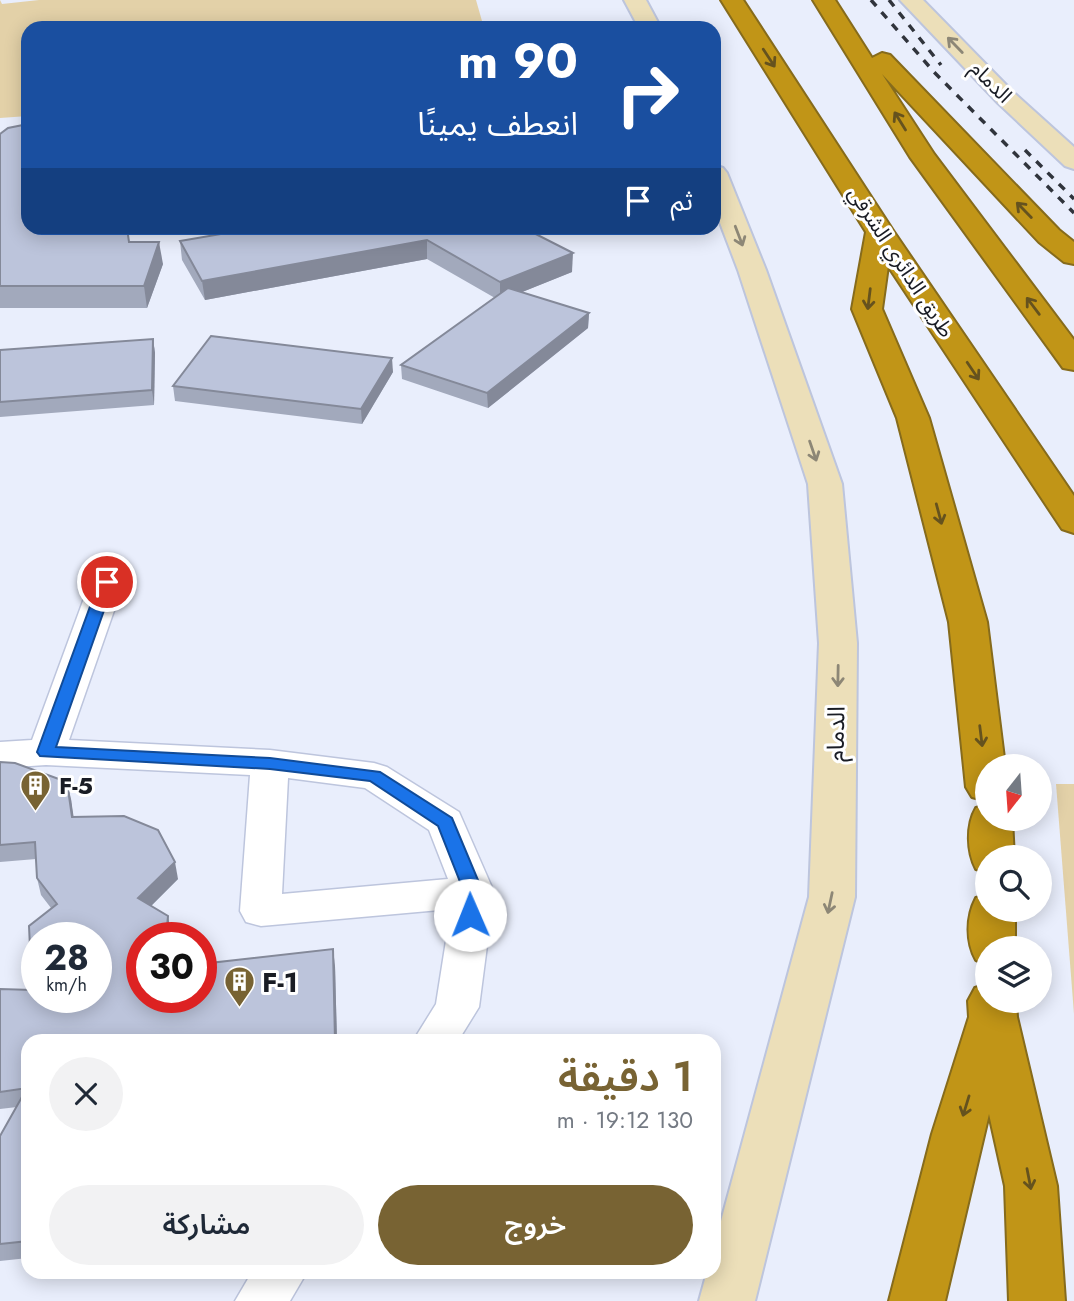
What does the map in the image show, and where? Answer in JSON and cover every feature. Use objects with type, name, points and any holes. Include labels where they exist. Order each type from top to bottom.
[{"type":"highway","name":"طريق الدائري الشرقي","points":[[732,0],[880,232],[1074,522]]},
{"type":"highway","points":[[824,0],[1049,236],[1074,256]]},
{"type":"highway","points":[[824,0],[923,157],[1074,360]]},
{"type":"highway","points":[[880,232],[867,309],[914,418],[968,622],[983,754]]},
{"type":"highway","points":[[917,1301],[958,1134],[992,1013]]},
{"type":"highway","points":[[994,1013],[1031,1186],[1038,1301]]},
{"type":"street","points":[[635,0],[646,21]]},
{"type":"street","name":"الدمام","points":[[911,0],[1006,98],[1074,161]]},
{"type":"street","name":"الدمام","points":[[721,191],[752,270],[825,484],[838,643],[832,897],[727,1301]]},
{"type":"street","points":[[46,752],[107,582]]},
{"type":"street","points":[[0,755],[46,752],[270,763],[374,776],[445,822],[474,892],[457,1007],[440,1034]]},
{"type":"street","points":[[270,763],[261,911],[474,892]]},
{"type":"street","points":[[260,1301],[277,1279]]},
{"type":"shaded area","points":[[0,0],[2,4],[39,0],[476,0],[482,21],[21,21],[21,116],[0,118]]},
{"type":"shaded area","points":[[1056,784],[1074,784],[1074,1014]]},
{"type":"building","points":[[21,125],[21,235],[128,235],[129,242],[159,242],[144,286],[0,286],[0,134],[8,128]]},
{"type":"building","points":[[215,235],[538,235],[573,253],[500,282],[427,240],[202,281],[180,241]]},
{"type":"building","points":[[508,288],[589,313],[487,393],[401,365]]},
{"type":"building","points":[[211,336],[392,358],[361,409],[173,386]]},
{"type":"building","points":[[153,339],[152,390],[0,402],[0,350]]},
{"type":"building","points":[[0,762],[15,763],[67,782],[72,817],[124,816],[158,830],[175,862],[138,898],[168,916],[167,922],[126,922],[126,1013],[217,1013],[217,962],[333,949],[335,1034],[21,1034],[21,1089],[0,1092],[0,989],[21,990],[21,1013],[112,1013],[112,922],[34,922],[57,904],[37,878],[35,842],[0,845]]},
{"type":"building","points":[[21,1099],[21,1242],[0,1244],[0,1136]]},
{"type":"railway","points":[[871,0],[934,72],[1074,213]]},
{"type":"railway","points":[[889,0],[941,65]]},
{"type":"railway","points":[[1025,150],[1074,199]]},
{"type":"place","name":"F-5","points":[[36,813]]},
{"type":"place","name":"F-1","points":[[239,1009]]},
{"type":"route","points":[[107,582],[46,752],[270,763],[374,776],[445,822],[474,892],[470,915]]}]
